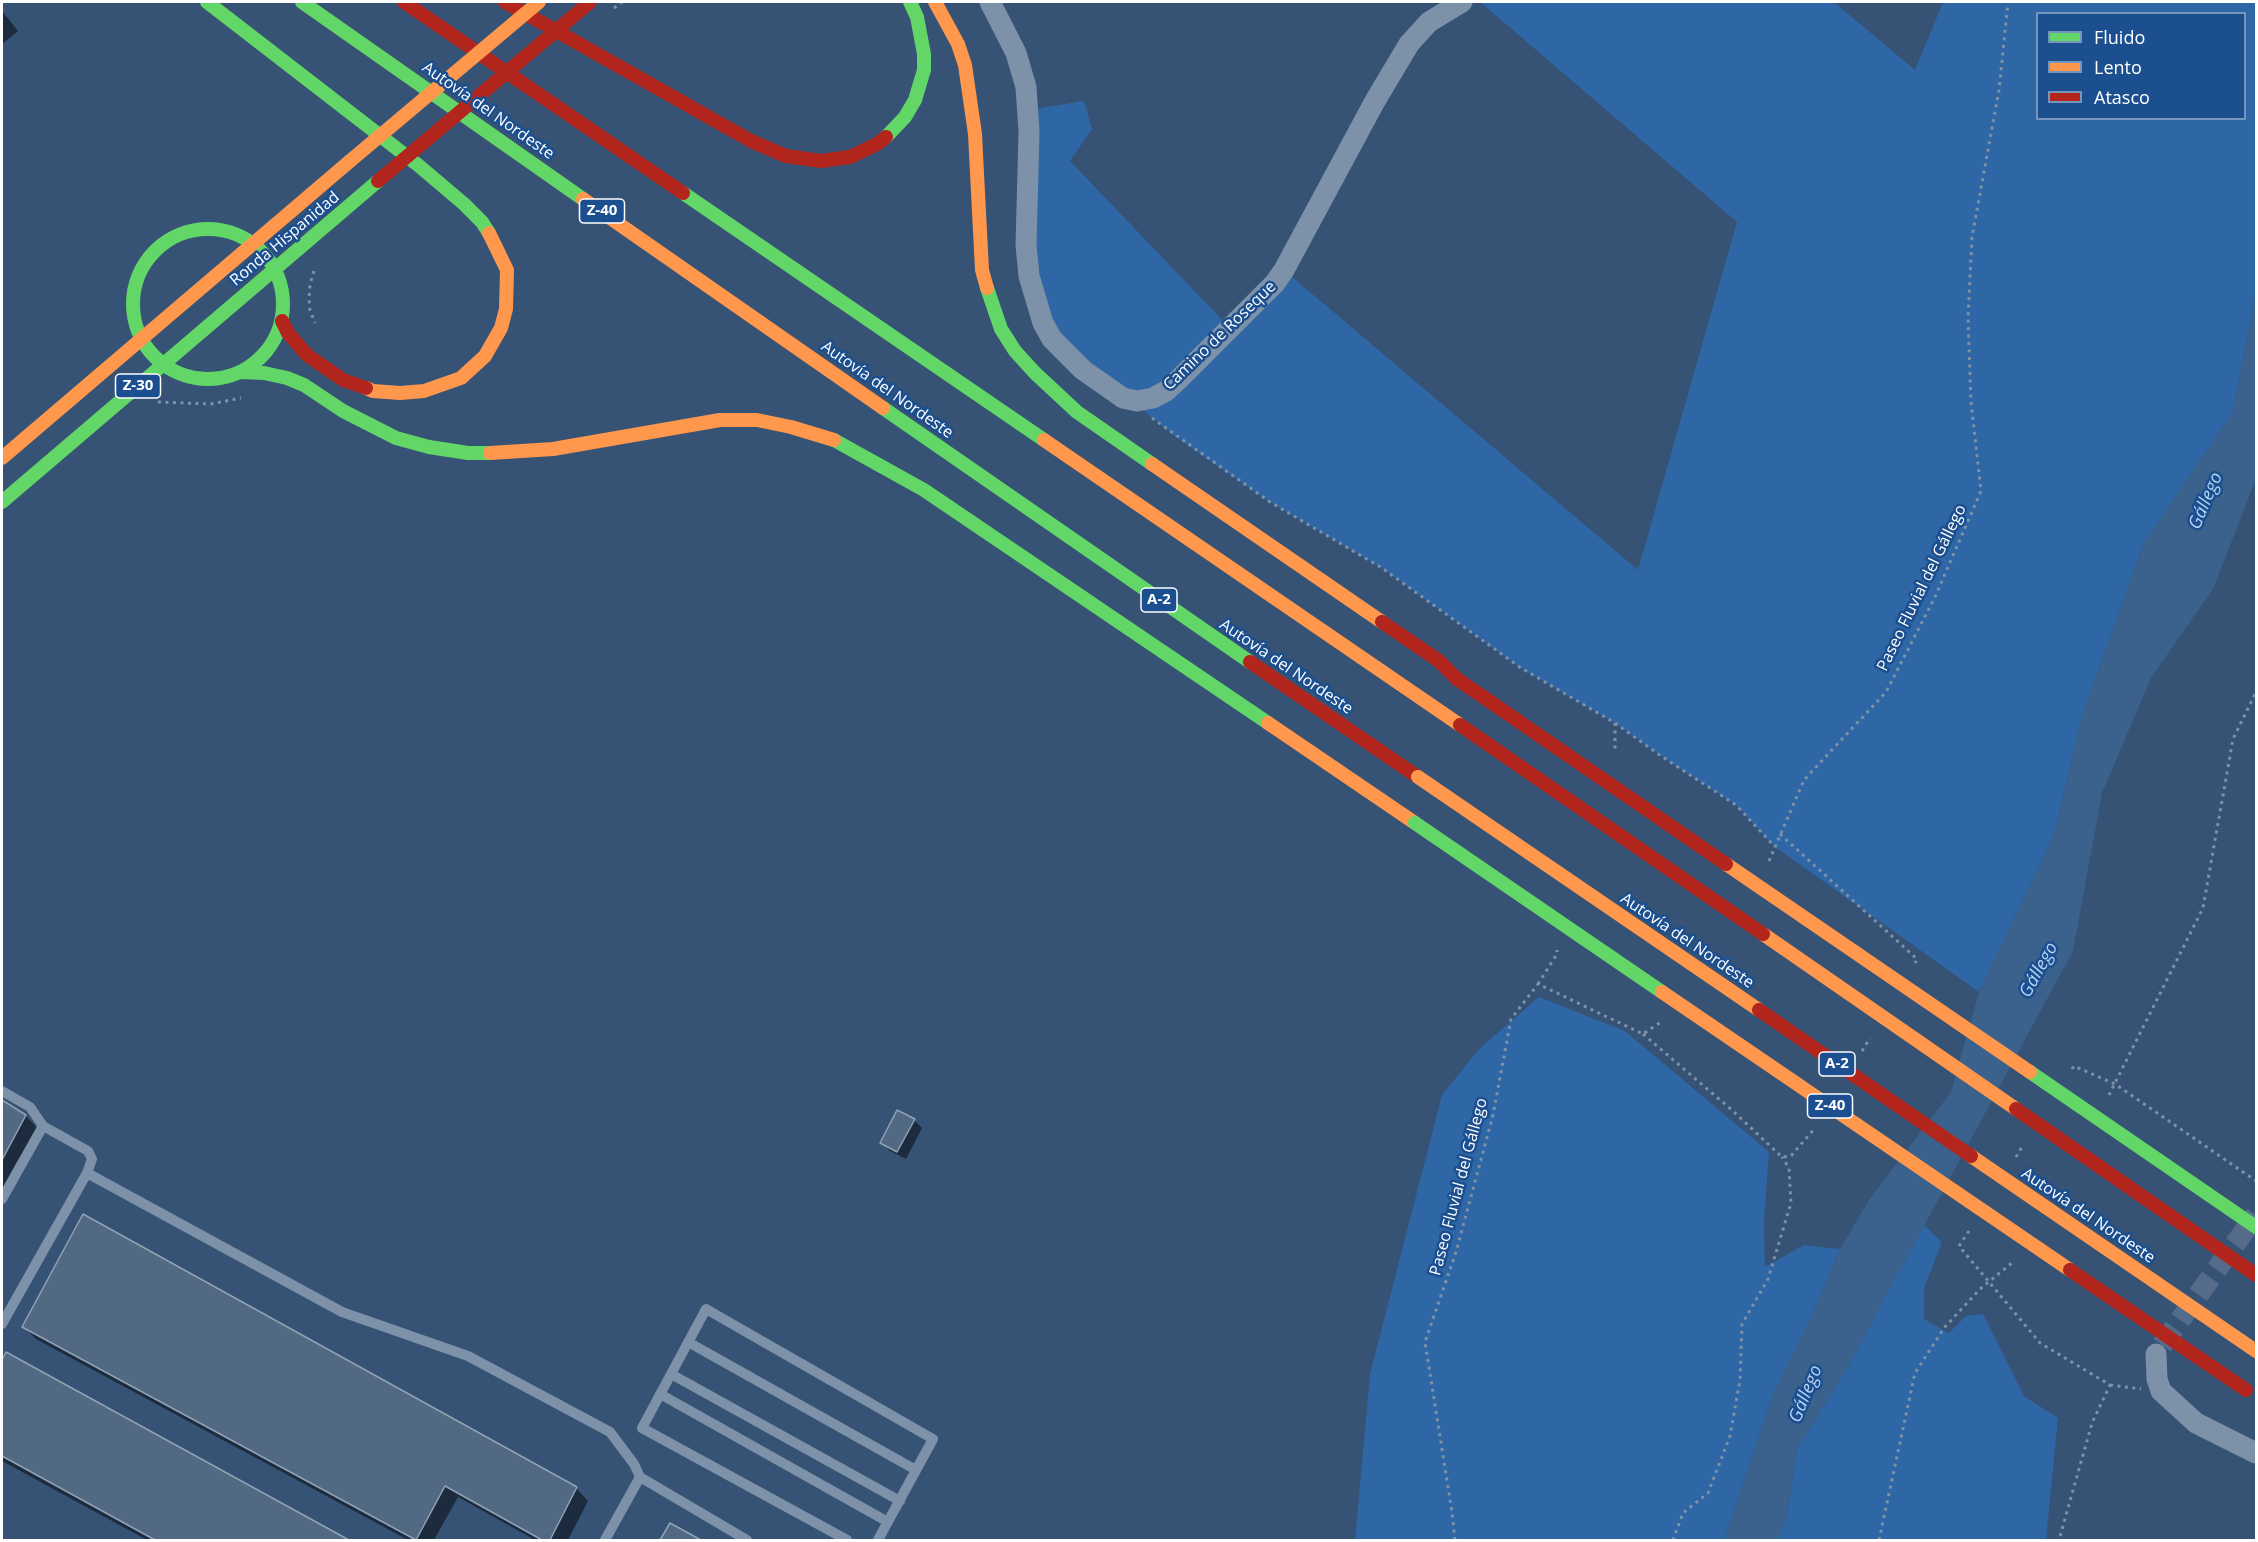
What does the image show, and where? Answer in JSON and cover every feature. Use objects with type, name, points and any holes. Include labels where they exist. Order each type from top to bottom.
[{"type":"highway","points":[[207,2],[418,165],[464,204],[482,222],[494,240],[507,270],[506,309],[501,328],[485,356],[461,378],[424,391],[400,393],[373,391],[343,380],[307,355],[288,333],[282,321]]},
{"type":"highway","name":"Autovía del Nordeste","points":[[302,2],[902,421],[2256,1351]]},
{"type":"highway","points":[[404,2],[1460,725],[2256,1275]]},
{"type":"highway","points":[[506,2],[615,66],[751,141],[786,156],[820,161],[850,157],[878,144],[899,124],[915,100],[924,70],[924,54],[917,17],[910,2]]},
{"type":"highway","name":"Ronda Hispanidad","points":[[2,458],[539,2]]},
{"type":"highway","name":"Ronda Hispanidad","points":[[2,502],[590,2]]},
{"type":"highway","points":[[935,2],[958,44],[965,65],[975,134],[982,270],[988,296],[998,321],[1016,351],[1035,373],[1077,412],[1439,661],[1457,679]]},
{"type":"highway","points":[[194,230],[225,231],[253,244],[269,260],[275,270],[283,300],[282,321],[267,351],[241,372],[207,380],[184,375],[163,364],[147,349],[134,317],[134,294],[141,271],[153,252],[172,238],[194,230]]},
{"type":"highway","points":[[241,372],[287,378],[304,385],[343,411],[396,438],[429,447],[468,453],[553,449],[720,420],[757,420],[831,439],[924,490],[1343,774]]},
{"type":"highway","points":[[944,372],[973,376]]},
{"type":"highway","name":"Z-40","points":[[902,421],[976,490]]},
{"type":"highway","points":[[1309,588],[1433,668],[1457,679],[2256,1227]]},
{"type":"highway","name":"Z-40","points":[[1224,676],[1271,711],[1343,774],[2251,1393]]},
{"type":"street","points":[[990,2],[1016,53],[1026,87],[1029,132],[1026,246],[1029,276],[1043,323],[1052,339],[1083,370],[1123,398],[1137,401]]},
{"type":"street","name":"Camino de Roseque","points":[[1137,401],[1153,398],[1166,392],[1275,283],[1408,44],[1429,22],[1462,2]]},
{"type":"street","points":[[2156,1354],[2157,1379],[2161,1391],[2196,1423],[2256,1453]]},
{"type":"lane","points":[[2,1090],[30,1107],[43,1126],[90,1154],[92,1159],[87,1173],[2,1324]]},
{"type":"lane","points":[[2,1199],[43,1126]]},
{"type":"lane","points":[[87,1173],[342,1312],[468,1356],[610,1432],[634,1464],[640,1477],[747,1540]]},
{"type":"lane","points":[[847,1540],[642,1428],[706,1310],[933,1439],[878,1540]]},
{"type":"lane","points":[[688,1342],[916,1470]]},
{"type":"lane","points":[[671,1374],[900,1501]]},
{"type":"lane","points":[[660,1394],[888,1522]]},
{"type":"lane","points":[[605,1540],[640,1477]]},
{"type":"path","name":"Paseo Fluvial del Gállego","points":[[1769,861],[1804,780],[1886,692],[1935,597],[1981,491],[1971,402],[1968,318],[1972,237],[1999,90],[2008,2]]},
{"type":"path","points":[[1137,401],[1145,412],[1173,435],[1270,502],[1382,568],[1521,668],[1615,723],[1736,805],[1775,847]]},
{"type":"path","points":[[1615,723],[1615,751]]},
{"type":"path","points":[[1780,834],[1917,959],[1911,969]]},
{"type":"path","name":"Paseo Fluvial del Gállego","points":[[1455,1540],[1425,1342],[1456,1252],[1493,1115],[1511,1019],[1538,984],[1643,1034]]},
{"type":"path","points":[[1663,1021],[1643,1034],[1782,1157],[1789,1168],[1791,1203],[1768,1279],[1742,1324],[1740,1380],[1730,1436],[1708,1493],[1683,1513],[1673,1540]]},
{"type":"path","points":[[1858,1057],[1870,1037]]},
{"type":"path","points":[[1782,1157],[1791,1156],[1817,1125]]},
{"type":"path","points":[[2110,1385],[2161,1391]]},
{"type":"shaded area","points":[[1480,2],[1834,2],[1915,70],[1943,2],[2256,2],[2256,292],[2233,412],[2144,543],[2082,716],[2054,835],[1979,992],[1775,847],[1736,805],[1615,723],[1521,668],[1382,568],[1270,502],[1173,435],[1145,412],[1137,401],[1083,370],[1035,300],[1028,110],[1084,101],[1092,129],[1070,161],[1230,328],[1284,270],[1638,570],[1737,222]]},
{"type":"shaded area","points":[[1539,997],[1625,1031],[1769,1152],[1764,1222],[1765,1267],[1804,1245],[1840,1249],[1814,1311],[1772,1397],[1724,1540],[1355,1540],[1370,1374],[1442,1095],[1480,1048]]},
{"type":"shaded area","points":[[1924,1225],[1942,1242],[1924,1288],[1924,1319],[1949,1333],[1966,1316],[1983,1314],[2024,1396],[2058,1418],[2046,1540],[1777,1540],[1786,1521],[1797,1449],[1846,1370]]},
{"type":"water","name":"Gállego","points":[[2256,292],[2256,479],[2213,589],[2151,678],[2102,793],[2073,951],[1846,1370],[1797,1449],[1786,1521],[1777,1540],[1724,1540],[1772,1397],[1814,1311],[1840,1249],[1869,1200],[1951,1092],[1979,992],[2054,835],[2082,716],[2144,543],[2233,412]]},
{"type":"building","points":[[2,1100],[26,1115],[2,1160]]},
{"type":"building","points":[[897,1110],[915,1119],[897,1152],[880,1143]]},
{"type":"building","points":[[83,1214],[577,1487],[550,1540],[542,1540],[445,1486],[416,1540],[22,1327]]},
{"type":"building","points":[[6,1352],[349,1540],[155,1540],[2,1456],[2,1360]]},
{"type":"building","points":[[670,1523],[701,1540],[660,1540]]},
{"type":"tunnel","points":[[2162,1345],[2256,1215]]},
{"type":"traffic: fast","points":[[207,2],[418,165],[464,204],[482,222],[489,233]]},
{"type":"traffic: fast","points":[[302,2],[583,199]]},
{"type":"traffic: fast","points":[[886,137],[905,117],[915,100],[924,70],[924,54],[917,17],[910,2]]},
{"type":"traffic: fast","points":[[2,502],[378,181]]},
{"type":"traffic: fast","points":[[683,193],[1044,440]]},
{"type":"traffic: fast","points":[[208,229],[223,230],[237,235],[261,251],[277,275],[282,289],[283,304],[282,319],[277,333],[261,357],[237,373],[223,378],[208,379],[193,378],[179,373],[155,357],[139,333],[134,319],[133,304],[134,289],[139,275],[155,251],[179,235],[193,230],[208,229]]},
{"type":"traffic: fast","points":[[987,288],[1001,329],[1015,351],[1035,373],[1077,412],[1152,464]]},
{"type":"traffic: fast","points":[[241,372],[264,373],[287,378],[304,385],[343,411],[396,438],[429,447],[468,453],[490,453]]},
{"type":"traffic: fast","points":[[883,408],[1250,662]]},
{"type":"traffic: fast","points":[[834,440],[924,490],[1268,723]]},
{"type":"traffic: fast","points":[[1415,823],[1662,992]]},
{"type":"traffic: fast","points":[[2030,1072],[2256,1227]]},
{"type":"traffic: slow","points":[[350,161],[539,2]]},
{"type":"traffic: slow","points":[[935,2],[958,44],[965,65],[975,134],[982,270],[987,288]]},
{"type":"traffic: slow","points":[[2,458],[350,161]]},
{"type":"traffic: slow","points":[[583,199],[883,408]]},
{"type":"traffic: slow","points":[[366,388],[373,391],[400,393],[424,391],[461,378],[485,356],[501,328],[506,309],[507,270],[489,233]]},
{"type":"traffic: slow","points":[[490,453],[553,449],[720,420],[757,420],[834,440]]},
{"type":"traffic: slow","points":[[1044,440],[1460,725]]},
{"type":"traffic: slow","points":[[1152,464],[1382,622]]},
{"type":"traffic: slow","points":[[1268,723],[1415,823]]},
{"type":"traffic: slow","points":[[1418,777],[1759,1010]]},
{"type":"traffic: slow","points":[[1726,864],[2030,1072]]},
{"type":"traffic: slow","points":[[1763,934],[2016,1109]]},
{"type":"traffic: slow","points":[[1662,992],[2070,1270]]},
{"type":"traffic: slow","points":[[1971,1156],[2256,1351]]},
{"type":"traffic: jam","points":[[404,2],[683,193]]},
{"type":"traffic: jam","points":[[505,2],[751,141],[786,156],[821,161],[850,157],[886,137]]},
{"type":"traffic: jam","points":[[378,181],[590,2]]},
{"type":"traffic: jam","points":[[282,321],[288,333],[307,355],[343,380],[366,388]]},
{"type":"traffic: jam","points":[[1382,622],[1439,661],[1457,679]]},
{"type":"traffic: jam","points":[[1250,662],[1418,777]]},
{"type":"traffic: jam","points":[[1457,679],[1726,864]]},
{"type":"traffic: jam","points":[[1460,725],[1763,934]]},
{"type":"traffic: jam","points":[[1759,1010],[1971,1156]]},
{"type":"traffic: jam","points":[[2016,1109],[2256,1275]]},
{"type":"traffic: jam","points":[[2070,1270],[2246,1390]]}]
